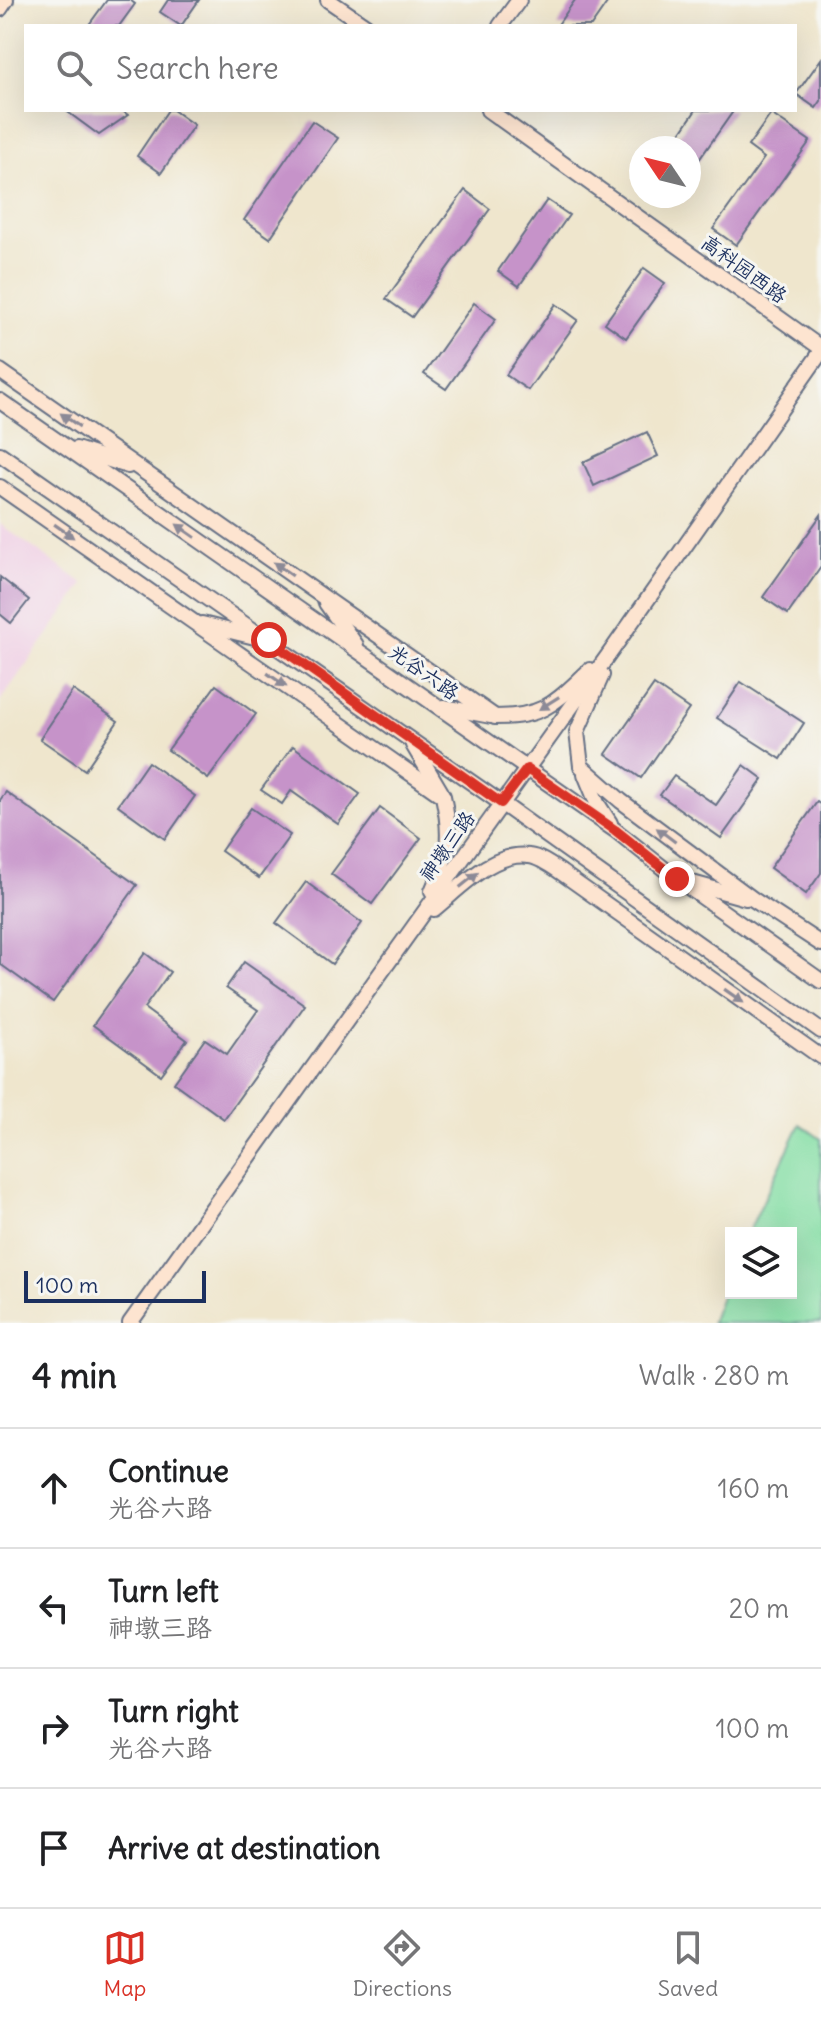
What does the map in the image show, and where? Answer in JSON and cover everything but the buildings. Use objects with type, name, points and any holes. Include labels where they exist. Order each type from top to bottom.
[{"type":"street","points":[[0,9],[6,0]]},
{"type":"street","points":[[328,0],[363,24]]},
{"type":"street","points":[[501,24],[519,0]]},
{"type":"street","name":"高科园西路","points":[[491,112],[821,350]]},
{"type":"street","name":"神墩三路","points":[[130,1323],[612,650],[821,350]]},
{"type":"street","points":[[0,371],[495,717]]},
{"type":"street","name":"光谷六路","points":[[0,401],[615,830],[677,879],[821,981]]},
{"type":"street","points":[[61,444],[144,471]]},
{"type":"street","points":[[0,454],[587,863],[821,1031]]},
{"type":"street","points":[[0,487],[443,796]]},
{"type":"street","points":[[320,594],[364,655]]},
{"type":"street","points":[[193,622],[269,640]]},
{"type":"street","points":[[434,704],[495,717],[523,717],[552,704],[612,650]]},
{"type":"street","points":[[612,650],[577,732],[581,766],[597,803],[615,830]]},
{"type":"street","points":[[409,738],[443,796],[449,824],[448,856],[418,922]]},
{"type":"street","points":[[581,766],[621,801],[754,900],[821,944]]},
{"type":"street","points":[[418,922],[482,870],[512,856],[549,850],[587,863]]},
{"type":"street","points":[[512,856],[532,855],[562,873],[821,1057]]},
{"type":"street","points":[[677,879],[754,900]]},
{"type":"street","points":[[659,914],[690,965]]},
{"type":"shaded area","points":[[0,524],[84,584],[0,701]]},
{"type":"green space","points":[[800,1124],[821,1139],[821,1323],[711,1323],[725,1286],[725,1299],[797,1299],[797,1227],[751,1227]]},
{"type":"route","points":[[269,640],[501,803],[527,769],[615,830],[677,879]]}]
